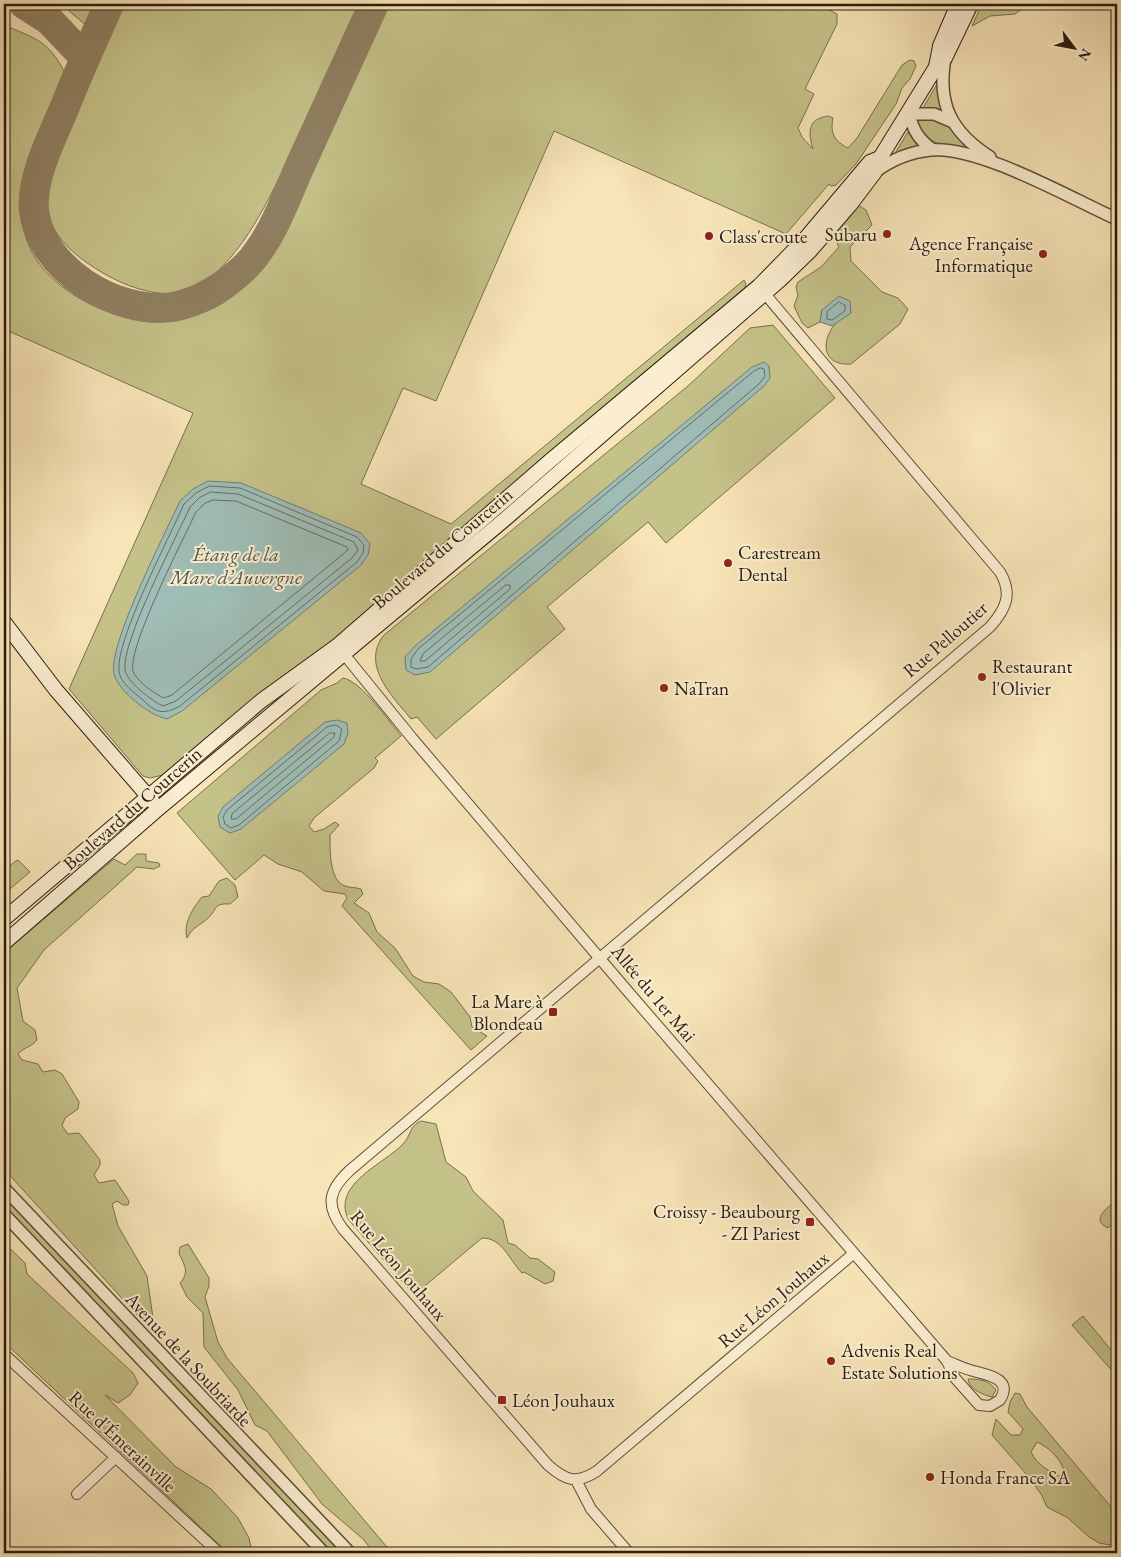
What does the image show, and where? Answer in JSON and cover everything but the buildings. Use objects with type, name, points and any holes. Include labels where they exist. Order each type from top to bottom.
[{"type":"main road","name":"Boulevard du Courcerin","points":[[941,62],[940,46],[958,4]]},
{"type":"main road","name":"Boulevard du Courcerin","points":[[4,942],[828,232],[875,172],[880,158],[941,62],[971,4]]},
{"type":"main road","name":"Boulevard du Courcerin","points":[[762,290],[870,162],[880,158]]},
{"type":"main road","points":[[4,622],[56,690],[158,809]]},
{"type":"main road","name":"Boulevard du Courcerin","points":[[4,919],[261,701],[341,650]]},
{"type":"street","points":[[941,62],[942,84],[947,110],[952,122],[966,140],[997,163]]},
{"type":"street","points":[[932,149],[915,131],[909,114],[934,114],[952,122]]},
{"type":"street","points":[[875,172],[898,158],[932,149],[960,151],[997,163],[1117,219]]},
{"type":"street","name":"Rue Pelloutier","points":[[600,957],[990,626],[1000,616],[1007,602],[1006,582],[991,561],[762,290]]},
{"type":"street","name":"Allée du 1er Mai","points":[[341,650],[412,738],[947,1362],[955,1378],[980,1405],[990,1406],[1000,1400],[1003,1390],[1001,1383],[996,1377],[947,1362]]},
{"type":"street","name":"Rue Léon Jouhaux","points":[[600,957],[349,1171],[335,1187],[331,1197],[334,1215],[343,1229],[548,1465],[562,1477],[576,1480],[586,1479],[597,1471],[853,1254]]},
{"type":"street","name":"Avenue de la Soubriarde","points":[[4,1188],[350,1553]]},
{"type":"street","name":"Avenue de la Soubriarde","points":[[4,1214],[324,1553]]},
{"type":"street","name":"Rue d'Émerainville","points":[[4,1354],[219,1553]]},
{"type":"street","points":[[77,1494],[116,1457]]},
{"type":"street","points":[[576,1480],[591,1509],[629,1553]]},
{"type":"shaded area","points":[[61,4],[99,4],[88,27]]},
{"type":"shaded area","points":[[122,4],[364,4],[260,215],[249,233],[223,266],[207,281],[188,291],[167,294],[156,293],[145,291],[114,279],[90,265],[67,246],[58,235],[48,212],[49,181],[57,151]]},
{"type":"shaded area","points":[[382,4],[778,4],[829,10],[837,14],[837,24],[805,89],[814,94],[798,128],[802,137],[813,149],[810,138],[811,128],[816,120],[828,116],[833,118],[832,128],[834,136],[848,148],[857,138],[902,65],[910,60],[914,61],[916,66],[910,79],[902,88],[896,104],[856,164],[836,185],[831,186],[829,184],[786,234],[554,131],[436,401],[403,388],[361,484],[451,524],[744,280],[746,284],[744,290],[371,612],[244,706],[163,775],[150,778],[143,776],[69,689],[193,413],[4,329],[4,25],[33,38],[47,47],[65,73],[41,127],[28,165],[24,184],[23,223],[32,252],[49,275],[82,300],[121,316],[142,320],[163,320],[183,318],[204,312],[223,303],[263,268],[276,250]]},
{"type":"shaded area","points":[[982,4],[1019,4],[1021,10],[1015,14],[990,16],[972,26]]},
{"type":"shaded area","points":[[937,84],[942,110],[923,108]]},
{"type":"shaded area","points":[[930,118],[948,126],[967,149],[943,145],[926,136],[917,121]]},
{"type":"shaded area","points":[[908,132],[919,146],[894,155]]},
{"type":"shaded area","points":[[858,205],[866,210],[872,225],[850,247],[851,261],[882,292],[898,298],[908,309],[900,324],[851,364],[843,364],[831,358],[826,348],[826,342],[833,326],[850,313],[822,310],[820,322],[808,328],[802,323],[794,306],[798,295],[796,287],[798,282],[821,267],[839,247],[833,235]]},
{"type":"shaded area","points":[[773,325],[835,398],[666,543],[648,522],[547,607],[565,629],[436,739],[417,717],[411,719],[388,691],[377,669],[378,646],[384,635],[688,386],[750,328]]},
{"type":"shaded area","points":[[343,678],[358,686],[366,694],[401,736],[375,758],[378,761],[374,768],[314,818],[309,826],[314,832],[324,829],[335,822],[339,825],[330,835],[332,864],[336,878],[345,886],[361,889],[363,894],[354,903],[369,913],[377,932],[395,948],[413,976],[424,982],[439,984],[451,992],[470,1017],[472,1027],[487,1036],[471,1050],[342,906],[347,898],[345,894],[324,891],[302,872],[278,864],[264,855],[235,880],[177,813],[321,690],[337,683]]},
{"type":"shaded area","points":[[137,854],[146,854],[146,861],[159,863],[160,866],[154,869],[137,867],[44,950],[17,988],[23,1021],[35,1030],[37,1040],[18,1054],[22,1060],[38,1064],[43,1072],[55,1070],[62,1074],[79,1102],[78,1109],[65,1118],[62,1126],[68,1134],[79,1133],[100,1160],[100,1165],[94,1175],[99,1183],[115,1180],[129,1201],[128,1205],[123,1205],[117,1201],[112,1204],[118,1226],[147,1276],[153,1318],[139,1317],[4,1169],[4,953],[114,859],[125,865]]},
{"type":"shaded area","points":[[18,860],[30,872],[4,894],[7,870]]},
{"type":"shaded area","points":[[227,878],[235,885],[238,897],[230,904],[218,906],[187,938],[186,927],[195,906],[202,897],[209,896],[219,881]]},
{"type":"shaded area","points":[[421,1121],[436,1124],[446,1162],[466,1177],[473,1191],[503,1220],[508,1243],[515,1245],[530,1258],[538,1259],[555,1272],[553,1281],[545,1284],[524,1272],[522,1273],[500,1246],[489,1239],[482,1238],[414,1295],[348,1219],[345,1207],[347,1195],[353,1185],[373,1167],[395,1152],[406,1141],[412,1128]]},
{"type":"shaded area","points":[[4,1197],[341,1553],[333,1553],[4,1205]]},
{"type":"shaded area","points":[[1117,1201],[1117,1220],[1108,1228],[1103,1225],[1100,1218],[1105,1210]]},
{"type":"shaded area","points":[[4,1243],[25,1263],[27,1274],[133,1373],[138,1383],[130,1395],[118,1403],[105,1395],[176,1467],[211,1489],[238,1518],[249,1538],[252,1553],[228,1553],[4,1342]]},
{"type":"shaded area","points":[[188,1244],[209,1278],[209,1286],[205,1297],[218,1342],[227,1358],[392,1553],[374,1553],[363,1539],[322,1504],[267,1431],[255,1425],[238,1390],[204,1347],[203,1313],[187,1297],[180,1283],[185,1272],[179,1253],[180,1247]]},
{"type":"shaded area","points":[[1083,1316],[1117,1357],[1117,1370],[1114,1373],[1072,1325]]},
{"type":"shaded area","points":[[968,1379],[984,1381],[996,1390],[992,1397],[985,1395],[974,1389]]},
{"type":"shaded area","points":[[1015,1393],[1020,1394],[1027,1407],[1117,1514],[1117,1539],[1110,1545],[1099,1543],[1089,1537],[1068,1518],[1047,1507],[1041,1494],[1027,1475],[992,1435],[996,1419],[1011,1435],[1020,1435],[1023,1429],[1008,1412],[1010,1402]],"holes":[[[1037,1442],[1054,1454],[1060,1463],[1065,1473],[1062,1477],[1044,1468],[1034,1457],[1031,1452]]]},
{"type":"water","points":[[839,296],[850,301],[851,313],[832,326],[820,322],[822,310]]},
{"type":"water","points":[[764,362],[769,366],[770,378],[764,386],[430,672],[415,675],[406,670],[405,657],[415,646],[752,367]]},
{"type":"water","name":"Étang de la Mare d’Auvergne","points":[[208,481],[241,483],[361,533],[370,544],[368,555],[361,565],[182,711],[167,719],[152,713],[128,695],[114,674],[114,660],[128,615],[180,501],[193,489]]},
{"type":"water","points":[[337,720],[347,723],[348,733],[344,744],[241,829],[230,833],[220,827],[218,816],[223,807],[325,722]]},
{"type":"taxiway","points":[[24,4],[49,20],[85,58]]},
{"type":"taxiway","points":[[109,4],[43,158],[36,185],[34,210],[39,231],[50,251],[66,269],[84,284],[106,295],[128,304],[151,308],[183,305],[213,292],[231,279],[256,255],[277,219],[374,4]]},
{"type":"place","name":"Subaru","points":[[887,234]]},
{"type":"place","name":"Class'croute","points":[[709,236]]},
{"type":"place","name":"Agence Française Informatique","points":[[1043,254]]},
{"type":"place","name":"Carestream Dental","points":[[728,563]]},
{"type":"place","name":"Restaurant l'Olivier","points":[[982,677]]},
{"type":"place","name":"NaTran","points":[[664,688]]},
{"type":"place","name":"La Mare à Blondeau","points":[[553,1012]]},
{"type":"place","name":"Croissy - Beaubourg - ZI Pariest","points":[[810,1222]]},
{"type":"place","name":"Advenis Real Estate Solutions","points":[[831,1361]]},
{"type":"place","name":"Léon Jouhaux","points":[[502,1400]]},
{"type":"place","name":"Honda France SA","points":[[930,1477]]}]
